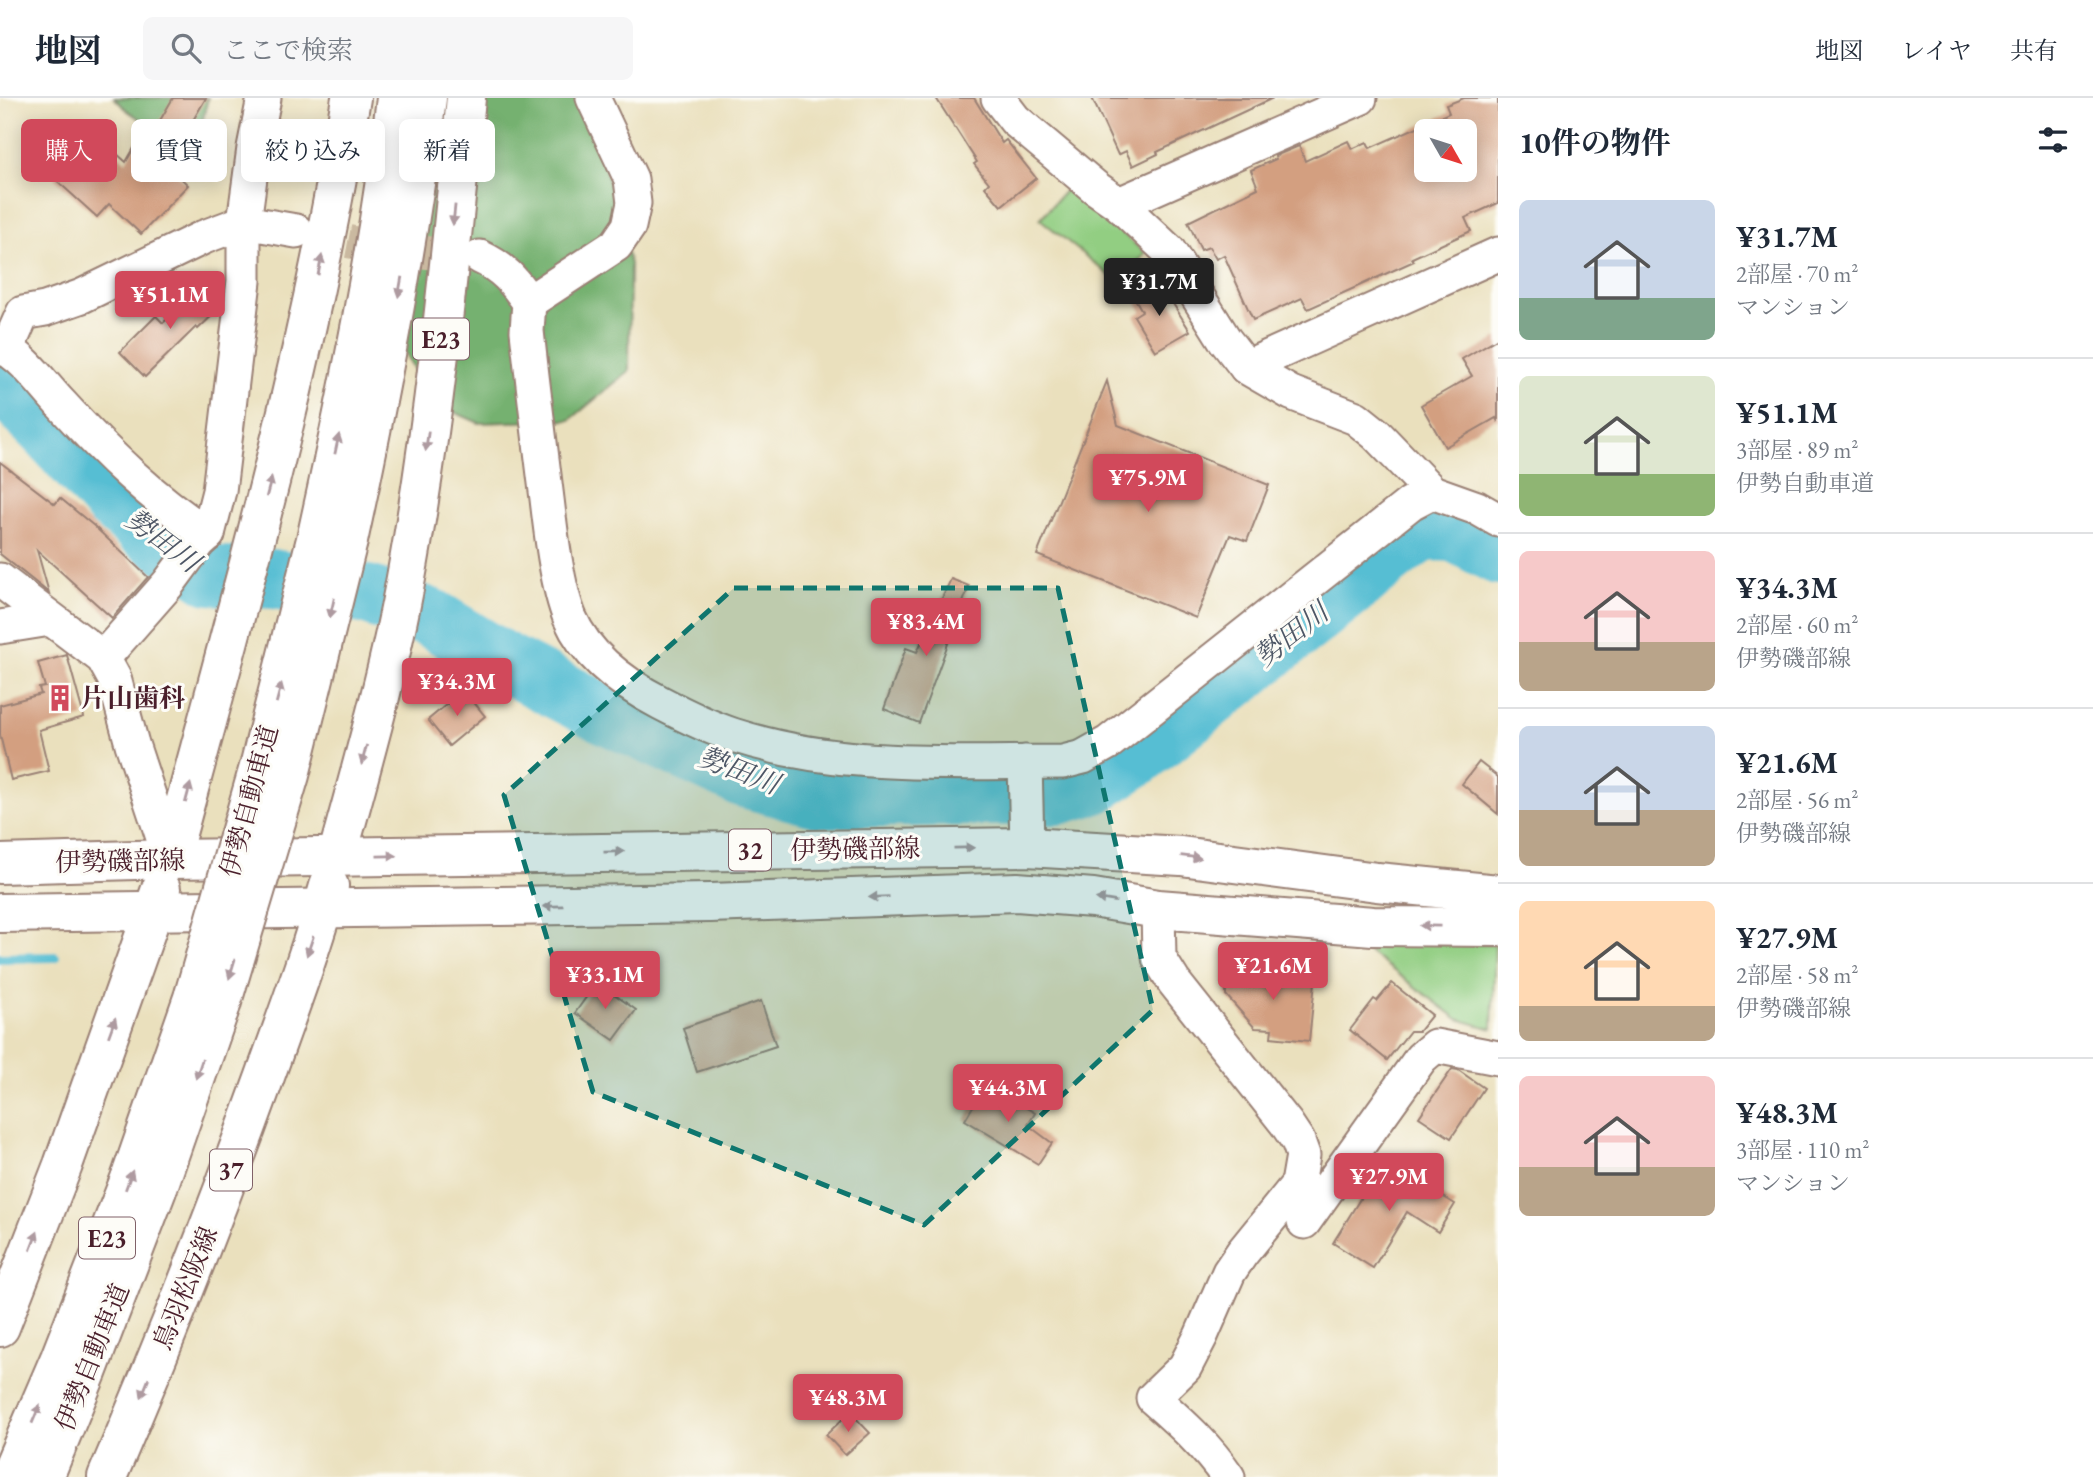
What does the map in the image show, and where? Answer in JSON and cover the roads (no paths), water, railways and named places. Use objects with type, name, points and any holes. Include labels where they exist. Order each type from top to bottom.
[{"type":"main road","points":[[0,1327],[67,1152],[154,911],[170,859],[283,431],[315,288],[351,98]]},
{"type":"main road","name":"伊勢自動車道","points":[[332,538],[347,400],[370,273],[396,98]]},
{"type":"main road","name":"伊勢自動車道","points":[[44,1477],[89,1370],[157,1190],[208,1000],[259,767],[332,538],[378,405],[404,265],[427,98]]},
{"type":"main road","name":"E23","points":[[337,857],[393,641],[406,579],[440,354],[466,98]]},
{"type":"main road","name":"伊勢磯部線","points":[[0,864],[337,857],[1027,835],[1377,882],[1498,894]]},
{"type":"main road","name":"鳥羽松阪線","points":[[107,1477],[238,1152],[323,909],[337,857]]},
{"type":"main road","name":"伊勢磯部線","points":[[0,913],[697,904],[1017,892],[1093,898],[1158,909],[1373,926],[1498,927]]},
{"type":"main road","name":"伊勢自動車道","points":[[9,1477],[60,1358],[130,1179],[208,1000]]},
{"type":"street","points":[[103,658],[204,538],[219,491],[244,281],[244,222],[264,98]]},
{"type":"street","points":[[529,302],[616,246],[629,226],[634,203],[631,179],[593,98]]},
{"type":"street","points":[[998,98],[1015,120],[1119,204],[1169,251],[1225,340],[1246,367],[1291,393],[1356,418],[1376,434],[1432,492],[1477,508],[1498,520]]},
{"type":"street","points":[[1119,204],[1360,98]]},
{"type":"street","points":[[204,538],[132,476],[26,364],[4,347],[11,309],[45,309],[82,296],[204,237],[244,222],[296,231]]},
{"type":"street","points":[[1246,367],[1498,254]]},
{"type":"street","points":[[481,257],[512,277],[529,302],[527,331],[552,535],[570,618],[585,642],[601,662],[621,679],[671,708],[732,735],[811,755],[877,762],[1025,768],[1083,757],[1108,743],[1410,503],[1432,492]]},
{"type":"street","points":[[0,580],[103,658],[114,678],[132,744],[170,859]]},
{"type":"street","points":[[0,628],[50,618]]},
{"type":"street","points":[[1025,768],[1027,835]]},
{"type":"street","points":[[1158,909],[1159,958],[1174,982],[1286,1123],[1303,1154],[1298,1184],[1229,1272],[1185,1367],[1153,1398],[1205,1446],[1228,1477]]},
{"type":"street","points":[[1304,1222],[1421,1058],[1435,1046],[1498,1058]]},
{"type":"waterway","name":"勢田川","points":[[0,382],[112,501],[149,533],[210,575],[273,579],[368,595],[433,619],[500,660],[599,711],[744,778],[820,798],[1058,795],[1093,785],[1135,758],[1412,538],[1428,531],[1454,532],[1498,555]]},
{"type":"waterway","points":[[0,958],[55,957]]},
{"type":"tunnel","points":[[299,232],[387,249],[477,257]]},
{"type":"place","name":"片山歯科","points":[[60,698]]}]
